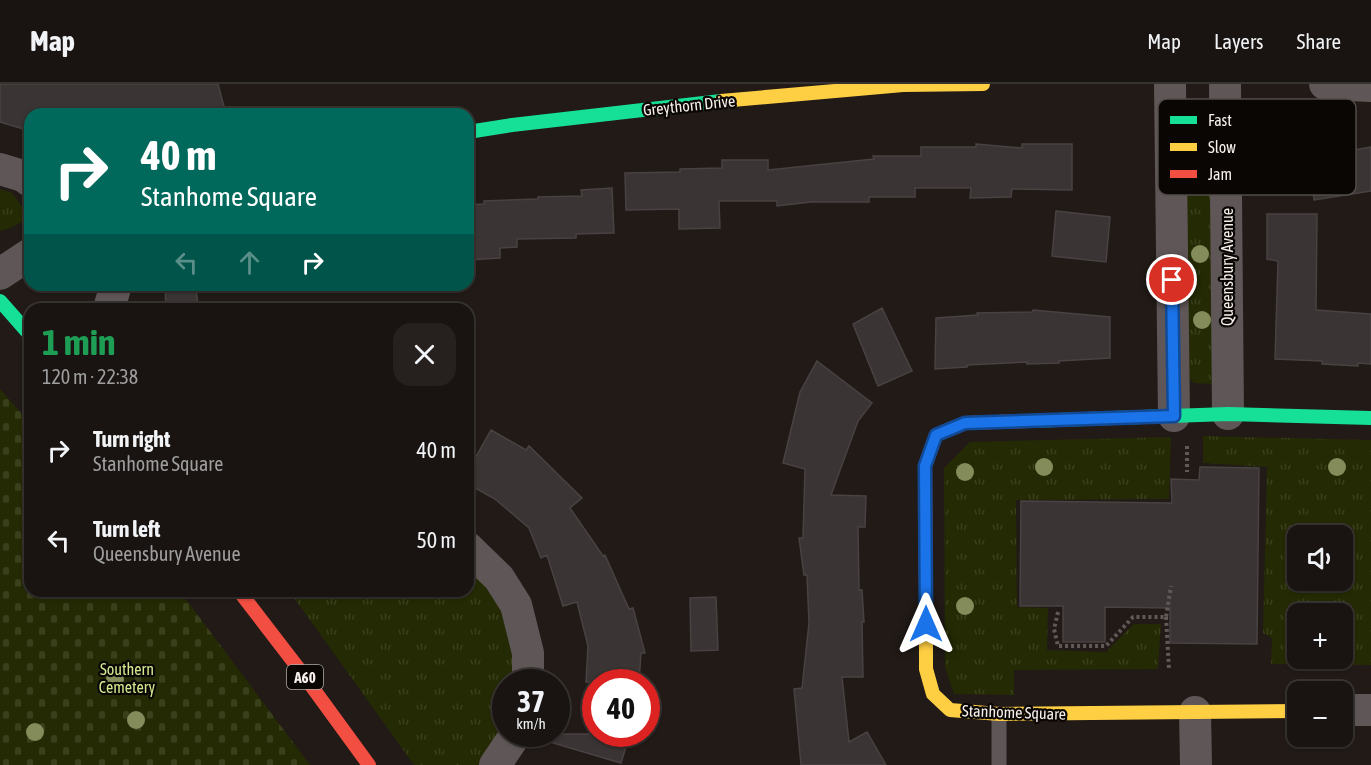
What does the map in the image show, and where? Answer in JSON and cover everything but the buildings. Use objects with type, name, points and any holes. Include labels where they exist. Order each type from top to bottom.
[{"type":"street","name":"Greythorn Drive","points":[[474,131],[512,124],[707,102],[903,85],[983,84]]},
{"type":"street","points":[[1170,84],[1170,99]]},
{"type":"street","name":"Queensbury Avenue","points":[[1225,84],[1225,99]]},
{"type":"street","points":[[1325,84],[1371,86]]},
{"type":"street","points":[[0,170],[24,177]]},
{"type":"street","points":[[1171,195],[1174,416]]},
{"type":"street","name":"Queensbury Avenue","points":[[1226,195],[1228,414]]},
{"type":"street","points":[[0,274],[24,258]]},
{"type":"street","points":[[0,301],[24,328]]},
{"type":"street","name":"Stanhome Square","points":[[1287,711],[999,714],[950,710],[933,694],[926,669],[925,466],[936,435],[965,423],[1228,414],[1371,418]]},
{"type":"street","points":[[474,554],[499,578],[516,605],[528,653],[528,669]]},
{"type":"street","name":"A60","points":[[244,597],[369,765]]},
{"type":"street","points":[[1353,710],[1371,710]]},
{"type":"street","points":[[1196,712],[1196,765]]},
{"type":"street","points":[[495,765],[507,747]]},
{"type":"lane","points":[[999,714],[999,765]]},
{"type":"path","points":[[1169,669],[1166,616],[1171,586]]},
{"type":"path","points":[[1058,612],[1054,629],[1058,646],[1106,646],[1133,617],[1166,616]]},
{"type":"green space","points":[[0,189],[12,193],[19,202],[23,209],[23,221],[0,231]]},
{"type":"green space","points":[[1183,195],[1218,195],[1219,374],[1212,384],[1194,383],[1187,376]]},
{"type":"green space","name":"Southern Cemetery","points":[[0,389],[24,416],[24,597],[183,597],[310,765],[0,765]]},
{"type":"green space","points":[[1203,436],[1371,440],[1371,665],[1353,665],[1353,603],[1287,603],[1287,664],[1271,664],[1272,638],[1263,633],[1267,467],[1203,463]]},
{"type":"green space","points":[[1171,437],[1169,499],[1016,500],[1017,607],[1048,608],[1047,650],[1106,652],[1134,624],[1161,624],[1158,669],[1014,670],[1014,695],[954,694],[945,668],[944,468],[970,442]]},
{"type":"green space","points":[[474,569],[484,576],[509,620],[517,668],[492,669],[492,743],[478,765],[414,765],[293,597],[474,597]]},
{"type":"traffic: fast","points":[[474,131],[721,101]]},
{"type":"traffic: fast","points":[[0,301],[24,328]]},
{"type":"traffic: fast","points":[[1028,421],[1228,414],[1371,418]]},
{"type":"traffic: slow","points":[[721,101],[903,85],[983,84]]},
{"type":"traffic: slow","points":[[926,592],[926,669],[933,694],[950,710],[999,714],[1287,711]]},
{"type":"traffic: jam","points":[[926,592],[925,466],[936,435],[965,423],[1028,421]]},
{"type":"traffic: jam","points":[[244,597],[369,765]]},
{"type":"route","points":[[926,624],[925,466],[936,435],[965,423],[1174,416],[1172,280]]}]
